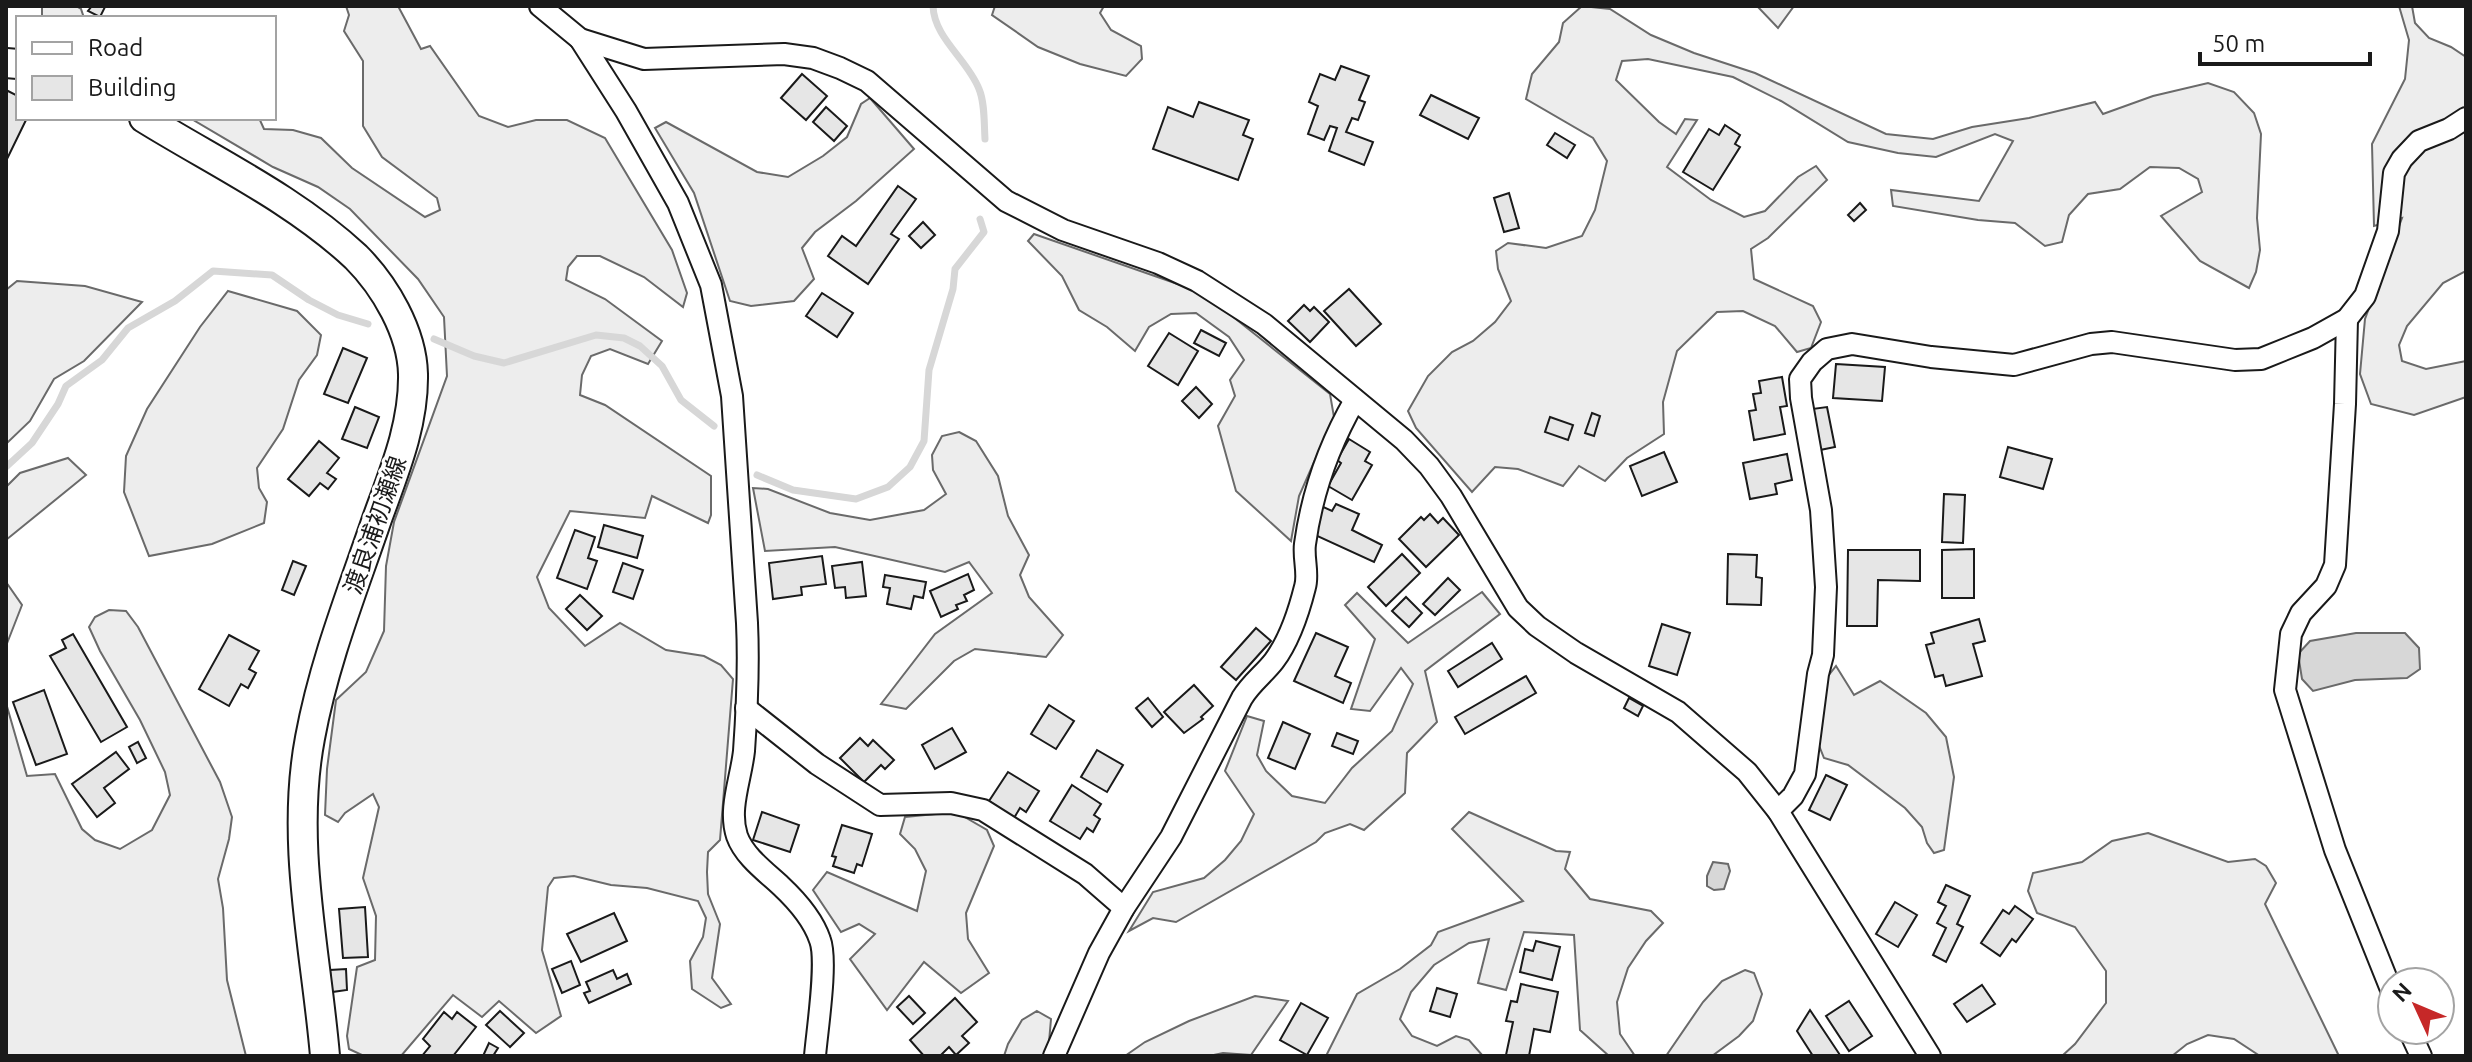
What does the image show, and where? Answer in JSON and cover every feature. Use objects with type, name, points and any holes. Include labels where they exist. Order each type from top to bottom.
[{"type":"main road","name":"渡良浦初瀬線","points":[[147,120],[296,210],[356,258],[378,282],[396,314],[413,370],[405,439],[325,670],[304,771],[303,859],[325,1056]]},
{"type":"street","points":[[540,6],[560,15],[580,39],[626,111],[678,203],[711,285],[732,396],[747,623],[744,753],[733,817],[738,838],[750,857],[789,893],[808,916],[822,942],[815,1056]]},
{"type":"street","points":[[580,39],[644,59],[784,54],[813,58],[840,68],[867,81],[1006,201],[1063,230],[1158,263],[1197,281],[1264,324],[1404,440],[1429,466],[1451,496],[1518,608],[1537,626],[1576,653],[1678,712],[1747,772],[1778,811],[1930,1056]]},
{"type":"street","points":[[1778,811],[1793,796],[1805,774],[1823,655],[1826,587],[1821,510],[1800,379],[1812,362],[1827,349],[1852,344],[1931,357],[2014,365],[2091,344],[2112,342],[2235,360],[2261,359],[2313,338],[2347,319],[2365,296],[2388,231],[2394,173],[2402,159],[2419,141],[2449,129],[2466,118]]},
{"type":"street","points":[[2347,319],[2335,565],[2326,586],[2301,613],[2291,634],[2285,690],[2335,850],[2382,966]]},
{"type":"street","points":[[1054,1056],[1099,953],[1124,908],[1171,837],[1242,698],[1275,659],[1288,634],[1306,584],[1304,549],[1311,504],[1334,436],[1355,400]]},
{"type":"street","points":[[746,708],[817,764],[880,805],[951,803],[983,810],[1085,874],[1124,908]]},
{"type":"shaded area","points":[[42,6],[76,6],[83,16],[42,16]]},
{"type":"shaded area","points":[[346,6],[398,6],[421,49],[430,46],[479,116],[508,127],[536,120],[567,120],[605,138],[672,250],[687,293],[683,307],[644,277],[600,256],[577,256],[568,267],[566,280],[605,299],[662,341],[648,364],[610,349],[591,356],[582,375],[580,395],[605,405],[711,476],[711,515],[708,523],[652,496],[645,518],[570,511],[537,577],[549,608],[585,646],[620,623],[666,650],[704,656],[721,665],[733,679],[720,840],[708,852],[707,872],[708,894],[720,924],[712,978],[731,1004],[721,1008],[692,989],[690,961],[703,937],[706,918],[698,901],[647,888],[611,885],[574,876],[554,878],[548,887],[542,950],[561,1016],[536,1033],[499,1001],[482,1017],[453,995],[401,1056],[364,1056],[349,1049],[347,1036],[357,967],[375,960],[376,916],[363,878],[379,807],[373,794],[345,813],[338,822],[325,815],[327,769],[336,700],[366,672],[384,631],[386,566],[394,522],[447,376],[444,317],[418,279],[350,209],[318,187],[273,167],[193,120],[260,120],[264,129],[293,130],[321,138],[352,168],[425,217],[440,210],[437,198],[382,157],[363,126],[363,61],[344,31],[349,15]]},
{"type":"shaded area","points":[[995,6],[1104,6],[1100,13],[1111,30],[1141,46],[1142,59],[1126,76],[1080,64],[1038,47],[992,15]]},
{"type":"shaded area","points":[[1582,6],[1610,9],[1651,35],[1755,73],[1886,134],[1933,139],[1972,127],[2029,118],[2095,102],[2103,114],[2153,96],[2208,83],[2234,92],[2254,113],[2261,134],[2257,218],[2260,250],[2256,272],[2249,288],[2200,261],[2161,216],[2202,192],[2198,179],[2179,168],[2150,167],[2120,189],[2088,194],[2069,215],[2062,242],[2045,246],[2015,223],[1893,206],[1891,190],[1979,201],[2013,141],[1995,134],[1936,157],[1898,153],[1848,142],[1781,101],[1733,77],[1648,59],[1622,61],[1616,80],[1659,122],[1676,134],[1685,119],[1697,120],[1667,167],[1711,200],[1744,217],[1765,211],[1798,177],[1816,166],[1827,180],[1768,238],[1751,249],[1754,279],[1813,306],[1821,322],[1811,348],[1797,352],[1775,326],[1743,311],[1717,312],[1677,351],[1663,402],[1664,434],[1627,458],[1605,481],[1579,466],[1563,486],[1518,469],[1495,467],[1472,492],[1416,428],[1408,411],[1428,376],[1452,352],[1473,341],[1495,322],[1511,301],[1498,269],[1496,251],[1508,243],[1546,248],[1582,236],[1595,210],[1607,161],[1593,138],[1526,99],[1532,74],[1559,42],[1563,23]]},
{"type":"shaded area","points":[[1757,6],[1794,6],[1778,28]]},
{"type":"shaded area","points":[[2399,6],[2412,6],[2415,23],[2429,38],[2466,57],[2466,271],[2443,283],[2407,326],[2399,345],[2402,361],[2426,369],[2466,361],[2466,397],[2414,415],[2371,404],[2360,374],[2365,319],[2402,218],[2374,226],[2372,144],[2405,79],[2409,40]]},
{"type":"shaded area","points":[[870,98],[914,149],[856,201],[815,232],[802,248],[814,279],[794,301],[751,306],[730,301],[694,193],[655,128],[666,122],[757,172],[788,177],[847,137],[861,104]]},
{"type":"shaded area","points":[[1034,234],[1192,289],[1232,316],[1330,394],[1334,417],[1299,496],[1291,541],[1236,491],[1218,426],[1235,396],[1230,380],[1244,360],[1229,337],[1196,313],[1171,314],[1149,327],[1135,351],[1107,327],[1079,310],[1062,276],[1028,241]]},
{"type":"shaded area","points":[[17,281],[85,286],[142,302],[84,361],[54,379],[30,421],[6,444],[6,290]]},
{"type":"shaded area","points":[[228,291],[297,311],[321,335],[317,355],[299,380],[283,429],[257,468],[259,488],[267,502],[264,523],[212,544],[149,556],[124,492],[126,456],[147,409],[200,327]]},
{"type":"shaded area","points":[[959,432],[976,441],[998,476],[1008,516],[1029,555],[1020,575],[1029,597],[1063,635],[1046,657],[975,649],[954,661],[906,709],[881,704],[935,634],[992,593],[969,562],[945,572],[835,547],[765,551],[753,488],[768,489],[830,513],[870,520],[924,510],[946,494],[933,470],[932,455],[942,436]]},
{"type":"shaded area","points":[[68,458],[86,475],[6,540],[6,487],[20,473]]},
{"type":"shaded area","points":[[6,582],[22,605],[6,646]]},
{"type":"shaded area","points":[[1482,592],[1500,614],[1425,671],[1437,722],[1407,753],[1405,793],[1364,830],[1350,824],[1325,833],[1316,842],[1176,922],[1153,918],[1129,931],[1153,892],[1204,878],[1241,841],[1254,814],[1225,771],[1247,716],[1264,721],[1257,755],[1266,771],[1292,796],[1325,803],[1352,768],[1392,731],[1413,684],[1401,668],[1370,711],[1351,709],[1375,639],[1345,605],[1357,593],[1408,643]]},
{"type":"shaded area","points":[[109,610],[126,611],[138,627],[220,782],[232,817],[218,879],[223,908],[227,980],[246,1056],[6,1056],[6,703],[27,776],[55,774],[82,829],[95,840],[120,849],[152,830],[170,795],[165,772],[140,720],[89,627],[95,617]]},
{"type":"shaded area","points":[[2356,633],[2405,633],[2419,648],[2420,669],[2407,678],[2355,680],[2313,691],[2302,679],[2298,654],[2310,641]]},
{"type":"shaded area","points":[[1836,666],[1854,695],[1880,681],[1926,713],[1946,737],[1954,777],[1944,850],[1934,853],[1922,827],[1905,808],[1848,765],[1824,758],[1818,743],[1825,680]]},
{"type":"shaded area","points":[[956,812],[987,830],[994,846],[966,913],[968,939],[989,973],[961,993],[924,962],[887,1010],[850,959],[875,934],[859,924],[841,932],[813,890],[827,872],[917,911],[926,871],[915,849],[900,834],[905,817]]},
{"type":"shaded area","points":[[1469,812],[1556,851],[1570,852],[1565,869],[1590,899],[1651,911],[1663,923],[1628,968],[1617,1002],[1620,1034],[1635,1056],[1609,1056],[1580,1030],[1574,935],[1524,932],[1506,990],[1478,983],[1489,939],[1469,943],[1434,965],[1411,992],[1400,1019],[1412,1036],[1437,1046],[1456,1036],[1469,1040],[1483,1056],[1326,1056],[1357,994],[1400,969],[1431,945],[1438,932],[1523,901],[1452,829]]},
{"type":"shaded area","points":[[2148,833],[2228,862],[2255,859],[2266,866],[2276,883],[2265,904],[2339,1056],[2260,1056],[2234,1039],[2208,1035],[2187,1044],[2172,1056],[2062,1056],[2106,1003],[2106,971],[2075,927],[2037,913],[2028,891],[2033,873],[2082,862],[2112,841]]},
{"type":"shaded area","points":[[1713,862],[1728,864],[1730,871],[1724,889],[1714,890],[1707,886],[1707,876]]},
{"type":"shaded area","points":[[1745,970],[1754,973],[1762,994],[1753,1021],[1712,1056],[1666,1056],[1703,1002],[1722,981]]},
{"type":"shaded area","points":[[1255,996],[1288,1001],[1251,1055],[1125,1056],[1145,1042],[1189,1021]]},
{"type":"shaded area","points":[[1037,1011],[1051,1019],[1044,1056],[1004,1056],[1022,1020]]},
{"type":"building","points":[[92,6],[105,7],[100,16],[88,11]]},
{"type":"building","points":[[1341,66],[1369,76],[1359,100],[1365,102],[1358,120],[1352,118],[1346,132],[1373,142],[1364,165],[1329,151],[1337,128],[1330,126],[1324,140],[1308,134],[1318,106],[1309,102],[1320,74],[1335,80]]},
{"type":"building","points":[[802,74],[827,96],[806,120],[781,98]]},
{"type":"building","points":[[6,90],[16,95],[16,120],[26,120],[6,161]]},
{"type":"building","points":[[1431,95],[1479,118],[1468,139],[1420,115]]},
{"type":"building","points":[[1199,102],[1249,120],[1243,135],[1253,139],[1238,180],[1153,149],[1168,107],[1193,117]]},
{"type":"building","points":[[826,107],[847,126],[834,141],[813,122]]},
{"type":"building","points":[[1725,125],[1740,135],[1735,144],[1740,147],[1713,190],[1683,172],[1709,129],[1719,135]]},
{"type":"building","points":[[1555,133],[1575,145],[1567,158],[1547,145]]},
{"type":"building","points":[[898,186],[916,199],[891,234],[899,239],[868,284],[828,256],[842,236],[856,246]]},
{"type":"building","points":[[1509,193],[1519,228],[1504,232],[1494,198]]},
{"type":"building","points":[[1860,203],[1866,210],[1854,221],[1848,215]]},
{"type":"building","points":[[923,222],[935,235],[921,248],[909,236]]},
{"type":"building","points":[[1349,289],[1381,324],[1356,346],[1324,311]]},
{"type":"building","points":[[822,293],[853,313],[837,337],[806,316]]},
{"type":"building","points":[[1304,305],[1310,311],[1314,307],[1329,322],[1310,342],[1288,321]]},
{"type":"building","points":[[1201,330],[1226,343],[1219,356],[1194,343]]},
{"type":"building","points":[[1169,333],[1198,351],[1178,385],[1148,366]]},
{"type":"building","points":[[343,348],[367,358],[348,403],[324,394]]},
{"type":"building","points":[[1836,364],[1885,367],[1882,401],[1833,398]]},
{"type":"building","points":[[1782,377],[1787,406],[1780,407],[1785,434],[1754,440],[1749,411],[1756,410],[1753,394],[1761,393],[1759,381]]},
{"type":"building","points":[[1196,387],[1212,404],[1199,418],[1182,401]]},
{"type":"building","points":[[355,407],[379,417],[367,448],[342,439]]},
{"type":"building","points":[[1827,407],[1835,447],[1820,450],[1812,409]]},
{"type":"building","points":[[1592,413],[1600,416],[1594,436],[1585,433]]},
{"type":"building","points":[[1550,417],[1573,425],[1568,440],[1545,432]]},
{"type":"building","points":[[1349,439],[1370,452],[1365,461],[1372,465],[1352,500],[1328,486],[1341,463],[1337,460]]},
{"type":"building","points":[[319,441],[339,458],[327,473],[336,479],[328,489],[320,483],[309,496],[288,479]]},
{"type":"building","points":[[2008,447],[2052,459],[2043,489],[2000,477]]},
{"type":"building","points":[[1664,452],[1677,482],[1642,496],[1630,466]]},
{"type":"building","points":[[1787,454],[1792,480],[1775,484],[1777,494],[1750,499],[1743,463]]},
{"type":"building","points":[[1944,494],[1965,495],[1963,543],[1942,542]]},
{"type":"building","points":[[1336,504],[1359,514],[1352,530],[1382,545],[1374,562],[1315,535],[1319,505],[1332,511]]},
{"type":"building","points":[[1430,514],[1438,523],[1443,518],[1459,535],[1426,567],[1399,539],[1421,517],[1424,520]]},
{"type":"building","points":[[604,525],[643,536],[637,558],[598,547]]},
{"type":"building","points":[[575,530],[595,537],[588,558],[597,561],[587,589],[557,578]]},
{"type":"building","points":[[1974,549],[1974,598],[1942,598],[1942,550]]},
{"type":"building","points":[[1848,550],[1920,550],[1920,581],[1878,580],[1877,626],[1847,626]]},
{"type":"building","points":[[1402,554],[1420,573],[1386,606],[1368,587]]},
{"type":"building","points":[[1728,554],[1757,555],[1756,577],[1762,578],[1761,605],[1727,604]]},
{"type":"building","points":[[822,556],[826,584],[801,587],[802,595],[773,599],[769,563]]},
{"type":"building","points":[[293,561],[306,566],[294,595],[282,590]]},
{"type":"building","points":[[862,562],[866,596],[846,598],[845,587],[835,588],[832,566]]},
{"type":"building","points":[[623,563],[643,570],[633,599],[613,592]]},
{"type":"building","points":[[968,574],[974,590],[964,595],[967,601],[956,605],[958,609],[941,617],[930,591]]},
{"type":"building","points":[[885,575],[926,582],[923,598],[914,596],[911,609],[887,604],[890,588],[883,587]]},
{"type":"building","points":[[1448,578],[1460,590],[1435,615],[1423,604]]},
{"type":"building","points":[[580,595],[602,616],[587,630],[566,609]]},
{"type":"building","points":[[1406,597],[1422,613],[1409,627],[1392,611]]},
{"type":"building","points":[[1979,619],[1985,641],[1973,644],[1982,676],[1946,686],[1943,675],[1935,677],[1926,645],[1934,643],[1931,633]]},
{"type":"building","points":[[1662,624],[1690,633],[1677,675],[1649,666]]},
{"type":"building","points":[[1256,628],[1271,641],[1236,680],[1221,667]]},
{"type":"building","points":[[1316,633],[1348,647],[1335,676],[1351,683],[1343,703],[1294,681]]},
{"type":"building","points":[[73,634],[127,727],[101,742],[50,656],[66,648],[62,640]]},
{"type":"building","points":[[229,635],[259,651],[249,669],[256,673],[248,688],[241,684],[229,706],[199,689]]},
{"type":"building","points":[[1492,643],[1502,659],[1458,687],[1448,671]]},
{"type":"building","points":[[1526,676],[1536,693],[1465,734],[1455,717]]},
{"type":"building","points":[[1194,685],[1213,706],[1201,717],[1203,719],[1184,733],[1164,712]]},
{"type":"building","points":[[44,690],[67,754],[36,765],[13,702]]},
{"type":"building","points":[[1148,698],[1163,717],[1152,727],[1136,708]]},
{"type":"building","points":[[1629,698],[1643,706],[1638,716],[1624,708]]},
{"type":"building","points":[[1049,705],[1074,721],[1056,749],[1031,734]]},
{"type":"building","points":[[1283,722],[1310,734],[1295,769],[1268,758]]},
{"type":"building","points":[[952,728],[966,752],[935,769],[922,745]]},
{"type":"building","points":[[1337,733],[1358,741],[1353,754],[1332,746]]},
{"type":"building","points":[[860,738],[868,746],[873,740],[894,760],[885,769],[881,765],[864,782],[840,758]]},
{"type":"building","points":[[138,742],[146,758],[137,763],[129,747]]},
{"type":"building","points":[[1097,750],[1123,765],[1107,792],[1081,777]]},
{"type":"building","points":[[116,752],[129,769],[104,788],[115,803],[97,817],[72,784]]},
{"type":"building","points":[[1008,772],[1039,791],[1026,812],[1020,808],[1014,818],[989,801]]},
{"type":"building","points":[[1826,775],[1847,785],[1830,820],[1809,810]]},
{"type":"building","points":[[1072,785],[1101,804],[1094,815],[1100,819],[1093,832],[1087,828],[1080,839],[1050,821]]},
{"type":"building","points":[[762,812],[799,825],[790,852],[753,840]]},
{"type":"building","points":[[842,825],[872,834],[862,866],[857,864],[854,873],[833,866],[836,857],[832,856]]},
{"type":"building","points":[[1946,885],[1970,896],[1957,924],[1963,927],[1946,962],[1933,955],[1946,928],[1937,923],[1946,906],[1938,902]]},
{"type":"building","points":[[1895,902],[1917,915],[1898,947],[1876,934]]},
{"type":"building","points":[[2015,906],[2033,919],[2016,942],[2012,939],[2000,956],[1981,943],[2003,910],[2009,914]]},
{"type":"building","points":[[365,907],[368,957],[343,958],[339,909]]},
{"type":"building","points":[[614,913],[627,941],[581,962],[567,934]]},
{"type":"building","points":[[1536,941],[1560,947],[1552,980],[1520,972],[1525,949],[1533,951]]},
{"type":"building","points":[[571,961],[580,985],[562,993],[552,969]]},
{"type":"building","points":[[346,969],[347,990],[332,992],[330,970]]},
{"type":"building","points":[[613,970],[617,979],[627,974],[631,984],[589,1003],[584,993],[590,991],[586,982]]},
{"type":"building","points":[[1521,984],[1558,992],[1550,1032],[1534,1029],[1529,1056],[1511,1056],[1506,1055],[1513,1022],[1506,1021],[1511,1001],[1517,1002]]},
{"type":"building","points":[[1982,985],[1995,1004],[1967,1022],[1954,1004]]},
{"type":"building","points":[[1437,988],[1457,994],[1450,1017],[1430,1011]]},
{"type":"building","points":[[909,996],[925,1013],[913,1024],[897,1007]]},
{"type":"building","points":[[955,998],[977,1022],[962,1036],[969,1043],[956,1055],[949,1047],[940,1056],[924,1056],[910,1040]]},
{"type":"building","points":[[1849,1001],[1872,1036],[1849,1051],[1826,1016]]},
{"type":"building","points":[[1301,1003],[1328,1018],[1307,1055],[1280,1040]]},
{"type":"building","points":[[1810,1010],[1840,1055],[1813,1056],[1797,1031]]},
{"type":"building","points":[[500,1011],[524,1033],[510,1047],[486,1025]]},
{"type":"building","points":[[444,1012],[452,1019],[457,1012],[476,1027],[453,1056],[422,1056],[430,1046],[423,1039]]},
{"type":"building","points":[[489,1043],[498,1048],[493,1056],[483,1056]]},
{"type":"waterway","points":[[933,6],[945,39],[979,89],[985,139]]},
{"type":"waterway","points":[[757,475],[793,490],[856,499],[888,487],[910,467],[924,441],[929,370],[953,289],[955,269],[984,232],[980,219]]},
{"type":"waterway","points":[[6,467],[32,443],[66,386],[102,360],[128,328],[175,301],[213,271],[272,275],[338,315],[368,324]]},
{"type":"waterway","points":[[434,339],[474,356],[504,363],[596,335],[624,338],[640,346],[662,366],[681,400],[714,426]]}]
